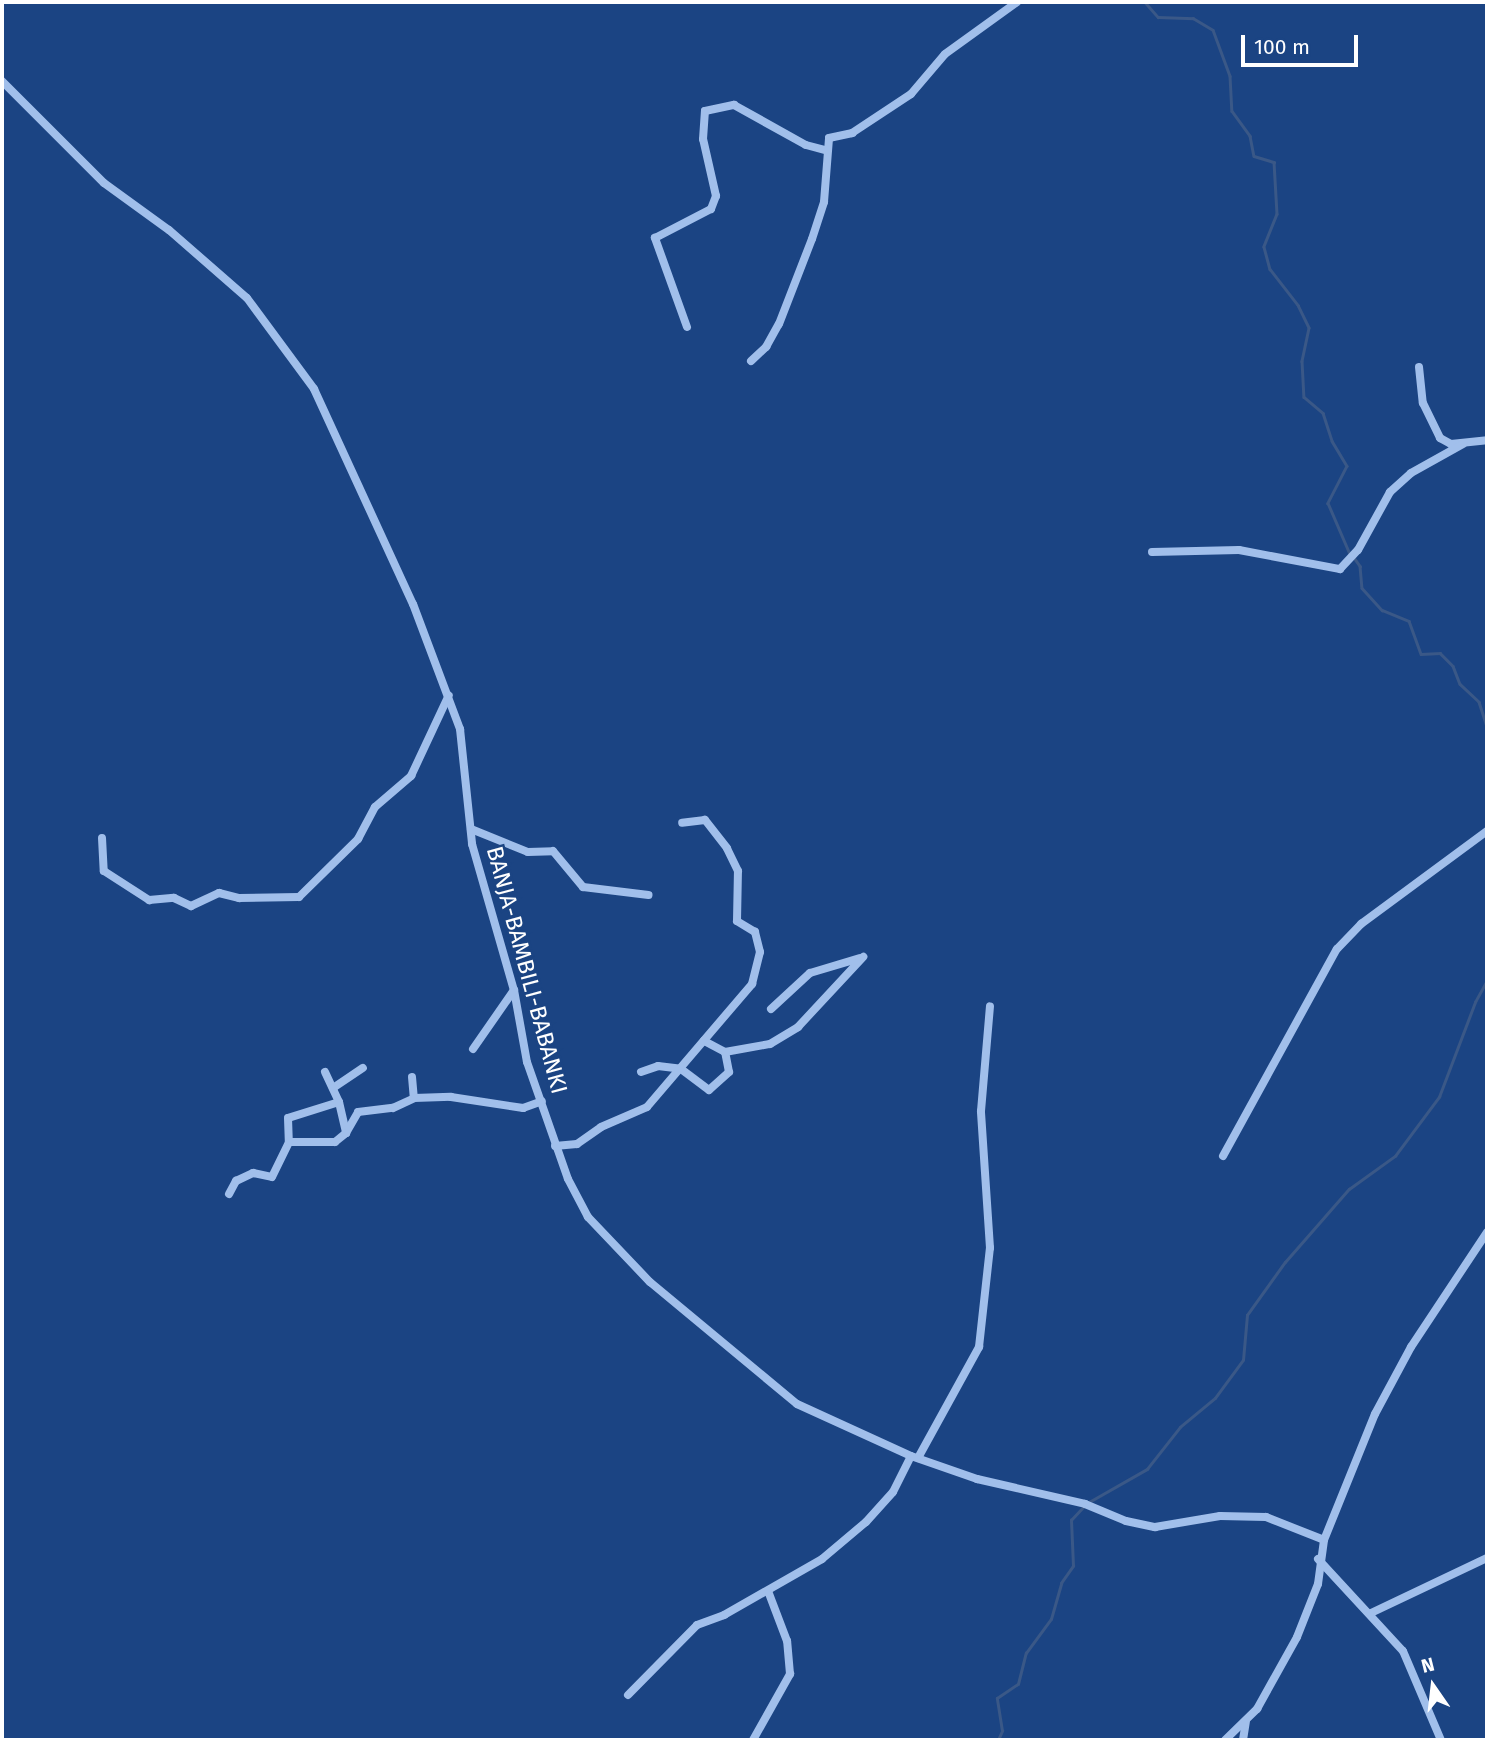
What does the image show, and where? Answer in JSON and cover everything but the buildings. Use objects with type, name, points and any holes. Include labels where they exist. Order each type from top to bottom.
[{"type":"street","points":[[751,361],[766,347],[779,324],[797,267],[812,239],[824,202],[825,150],[829,138],[852,133],[911,94],[945,54],[1017,2]]},
{"type":"street","name":"BANJA-BAMBILI-BABANKI","points":[[2,81],[104,183],[169,230],[247,298],[314,389],[364,494],[449,695],[467,765],[471,829],[514,990],[527,1062],[555,1146],[588,1217],[650,1282],[797,1404],[914,1457],[977,1479],[1085,1504],[1126,1521],[1155,1527],[1220,1516],[1266,1517],[1324,1540]]},
{"type":"street","points":[[687,327],[655,238],[711,209],[716,196],[703,139],[705,111],[734,105],[806,145],[825,150]]},
{"type":"street","points":[[1419,367],[1431,426],[1440,438],[1463,444]]},
{"type":"street","points":[[1152,552],[1239,550],[1340,569],[1358,550],[1390,492],[1410,473],[1463,444],[1487,440]]},
{"type":"street","points":[[102,838],[104,871],[149,900],[174,898],[191,906],[219,893],[239,898],[299,897],[358,839],[375,807],[411,776],[449,695]]},
{"type":"street","points":[[555,1146],[577,1144],[601,1127],[647,1107],[752,984],[760,952],[755,932],[737,920],[738,871],[727,848],[705,820],[682,823]]},
{"type":"street","points":[[471,829],[528,852],[552,851],[583,887],[649,895]]},
{"type":"street","points":[[1223,1156],[1337,949],[1361,924],[1487,831]]},
{"type":"street","points":[[704,1041],[725,1052],[770,1044],[798,1027],[863,957],[810,973],[771,1009]]},
{"type":"street","points":[[473,1049],[514,990]]},
{"type":"street","points":[[628,1695],[697,1625],[768,1591],[822,1559],[866,1522],[893,1492],[979,1347],[990,1248],[981,1111],[990,1006]]},
{"type":"street","points":[[641,1072],[658,1066],[681,1069],[709,1090],[729,1072],[725,1052]]},
{"type":"street","points":[[333,1088],[363,1068]]},
{"type":"street","points":[[325,1072],[339,1101],[346,1133]]},
{"type":"street","points":[[412,1077],[414,1098]]},
{"type":"street","points":[[289,1142],[334,1142],[346,1133],[358,1112],[393,1108],[414,1098],[451,1097],[523,1108],[542,1101]]},
{"type":"street","points":[[229,1194],[236,1181],[253,1173],[272,1177],[289,1142],[288,1118],[339,1101]]},
{"type":"street","points":[[1243,1740],[1244,1725],[1257,1709],[1297,1637],[1318,1584],[1318,1559],[1324,1540],[1374,1414],[1411,1347],[1487,1232]]},
{"type":"street","points":[[1371,1613],[1487,1558]]},
{"type":"street","points":[[1318,1559],[1371,1613],[1403,1651],[1441,1740]]},
{"type":"street","points":[[753,1740],[790,1674],[787,1641],[768,1591]]},
{"type":"street","points":[[1225,1740],[1257,1709]]},
{"type":"waterway","points":[[1145,2],[1158,17],[1193,18],[1213,30],[1230,76],[1232,111],[1250,136],[1254,156],[1274,162],[1277,214],[1264,247],[1270,269],[1298,305],[1309,328],[1302,361],[1304,397],[1323,413],[1332,441],[1347,466],[1328,503],[1350,554]]},
{"type":"waterway","points":[[1355,559],[1360,566],[1362,588],[1382,610],[1409,621],[1421,654],[1440,653],[1453,666],[1460,684],[1479,702],[1487,727]]},
{"type":"waterway","points":[[1089,1502],[1147,1469],[1180,1427],[1215,1398],[1243,1360],[1247,1315],[1285,1262],[1349,1189],[1395,1156],[1439,1097],[1475,1002],[1487,980]]},
{"type":"waterway","points":[[998,1740],[1002,1731],[997,1698],[1018,1684],[1026,1653],[1051,1619],[1061,1583],[1073,1566],[1071,1520],[1084,1506]]}]
